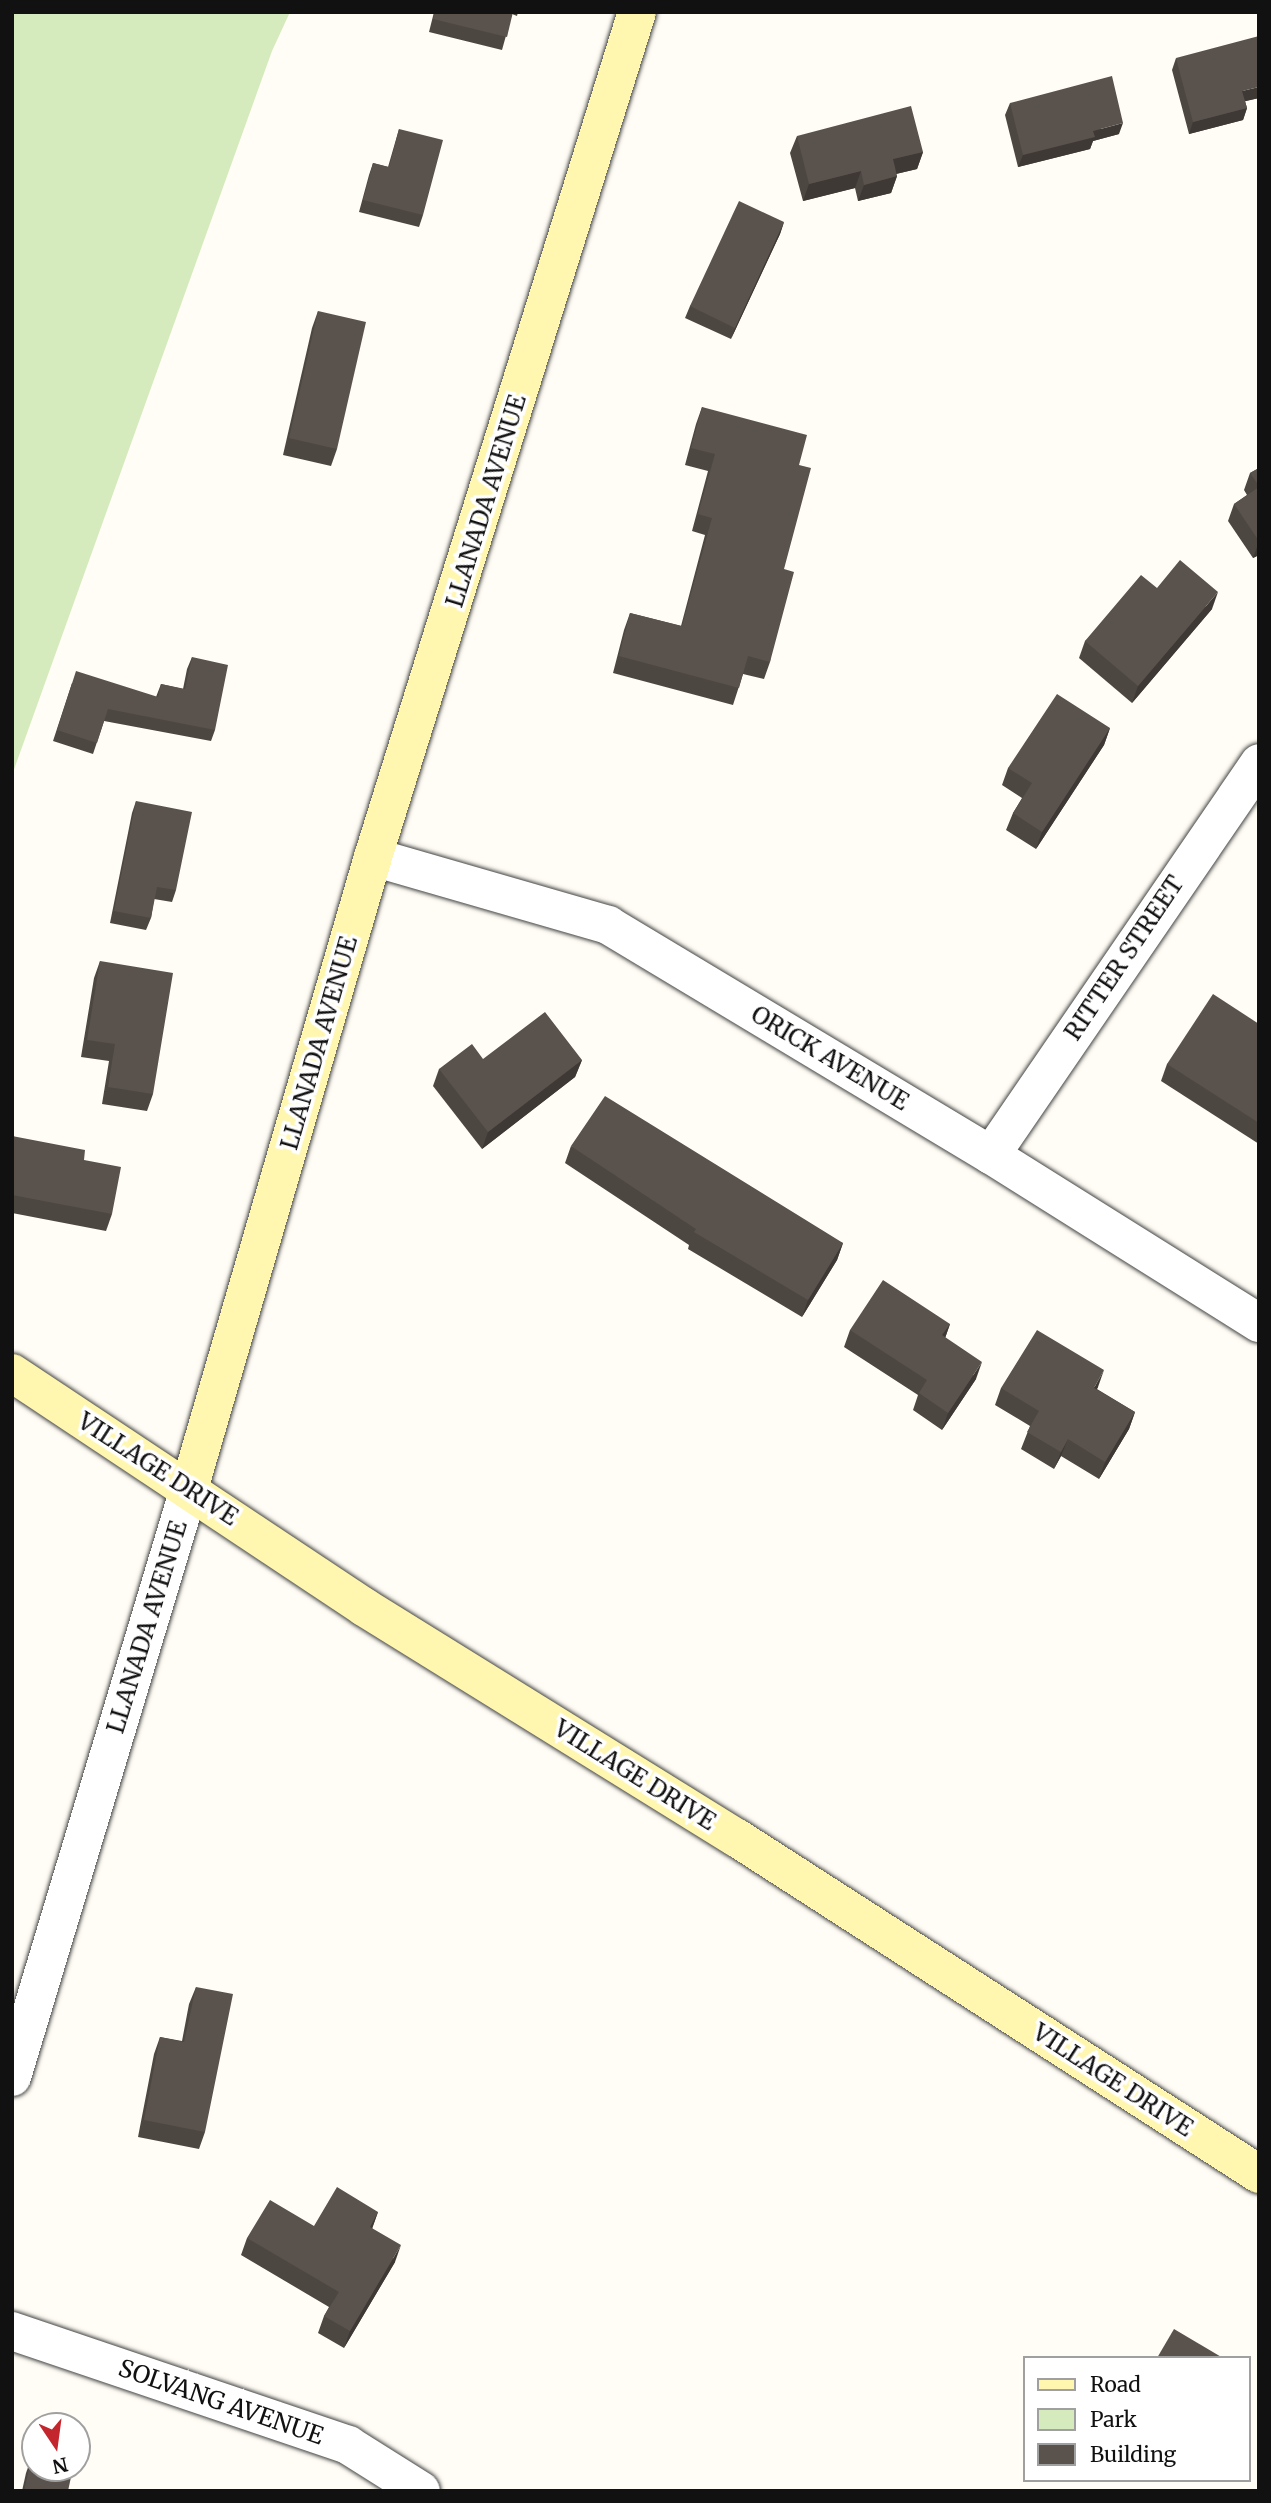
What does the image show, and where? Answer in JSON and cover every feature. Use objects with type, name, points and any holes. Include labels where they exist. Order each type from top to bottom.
[{"type":"street","name":"LLANADA AVENUE","points":[[12,2077],[189,1489],[373,858],[637,12]]},
{"type":"street","name":"RITTER STREET","points":[[991,1155],[1259,763]]},
{"type":"street","name":"ORICK AVENUE","points":[[373,858],[608,925],[991,1155],[1259,1324]]},
{"type":"street","name":"VILLAGE DRIVE","points":[[12,1373],[364,1607],[737,1838],[1259,2174]]},
{"type":"street","name":"SOLVANG AVENUE","points":[[12,2331],[348,2445],[421,2491]]},
{"type":"green space","points":[[12,12],[290,12],[272,51],[12,775]]},
{"type":"building","points":[[435,12],[513,12],[507,37],[433,19]]},
{"type":"building","points":[[1259,36],[1259,87],[1242,91],[1247,108],[1193,122],[1176,58]]},
{"type":"building","points":[[1112,76],[1123,123],[1093,131],[1095,137],[1023,155],[1010,103]]},
{"type":"building","points":[[911,106],[923,152],[893,159],[897,176],[864,185],[861,171],[809,184],[797,136]]},
{"type":"building","points":[[399,129],[443,140],[423,215],[363,200],[373,163],[389,167]]},
{"type":"building","points":[[739,201],[784,222],[735,328],[690,306]]},
{"type":"building","points":[[318,311],[366,322],[337,449],[289,438]]},
{"type":"building","points":[[702,407],[807,435],[799,465],[811,468],[784,569],[794,572],[770,662],[748,656],[739,688],[619,656],[630,613],[682,626],[712,518],[698,514],[715,454],[691,448]]},
{"type":"building","points":[[1259,468],[1259,486],[1250,473]]},
{"type":"building","points":[[1259,487],[1259,541],[1234,504]]},
{"type":"building","points":[[1180,560],[1218,592],[1138,686],[1085,641],[1141,575],[1157,588]]},
{"type":"building","points":[[192,657],[228,665],[215,730],[108,709],[97,743],[57,730],[76,671],[158,697],[161,684],[185,689]]},
{"type":"building","points":[[1057,694],[1110,728],[1042,832],[1013,813],[1032,783],[1008,768]]},
{"type":"building","points":[[136,801],[192,812],[176,890],[157,887],[151,918],[114,911]]},
{"type":"building","points":[[100,961],[173,973],[153,1094],[108,1087],[115,1044],[87,1040]]},
{"type":"building","points":[[1213,994],[1259,1024],[1259,1123],[1167,1064]]},
{"type":"building","points":[[545,1012],[582,1060],[488,1132],[439,1069],[472,1044],[483,1059]]},
{"type":"building","points":[[605,1096],[843,1243],[808,1300],[694,1232],[696,1229],[571,1146]]},
{"type":"building","points":[[12,1136],[85,1150],[84,1160],[121,1167],[112,1214],[12,1195]]},
{"type":"building","points":[[883,1280],[950,1324],[942,1335],[982,1362],[948,1413],[919,1393],[927,1380],[850,1330]]},
{"type":"building","points":[[1037,1330],[1104,1370],[1094,1388],[1135,1412],[1105,1462],[1068,1439],[1061,1452],[1027,1432],[1039,1411],[1001,1388]]},
{"type":"building","points":[[196,1987],[233,1994],[205,2132],[144,2120],[160,2037],[184,2042]]},
{"type":"building","points":[[337,2187],[378,2212],[370,2227],[401,2245],[350,2331],[324,2316],[339,2292],[247,2238],[270,2200],[314,2226]]},
{"type":"building","points":[[1174,2329],[1220,2356],[1158,2356]]},
{"type":"building","points":[[26,2482],[70,2482],[68,2491],[24,2491]]}]
